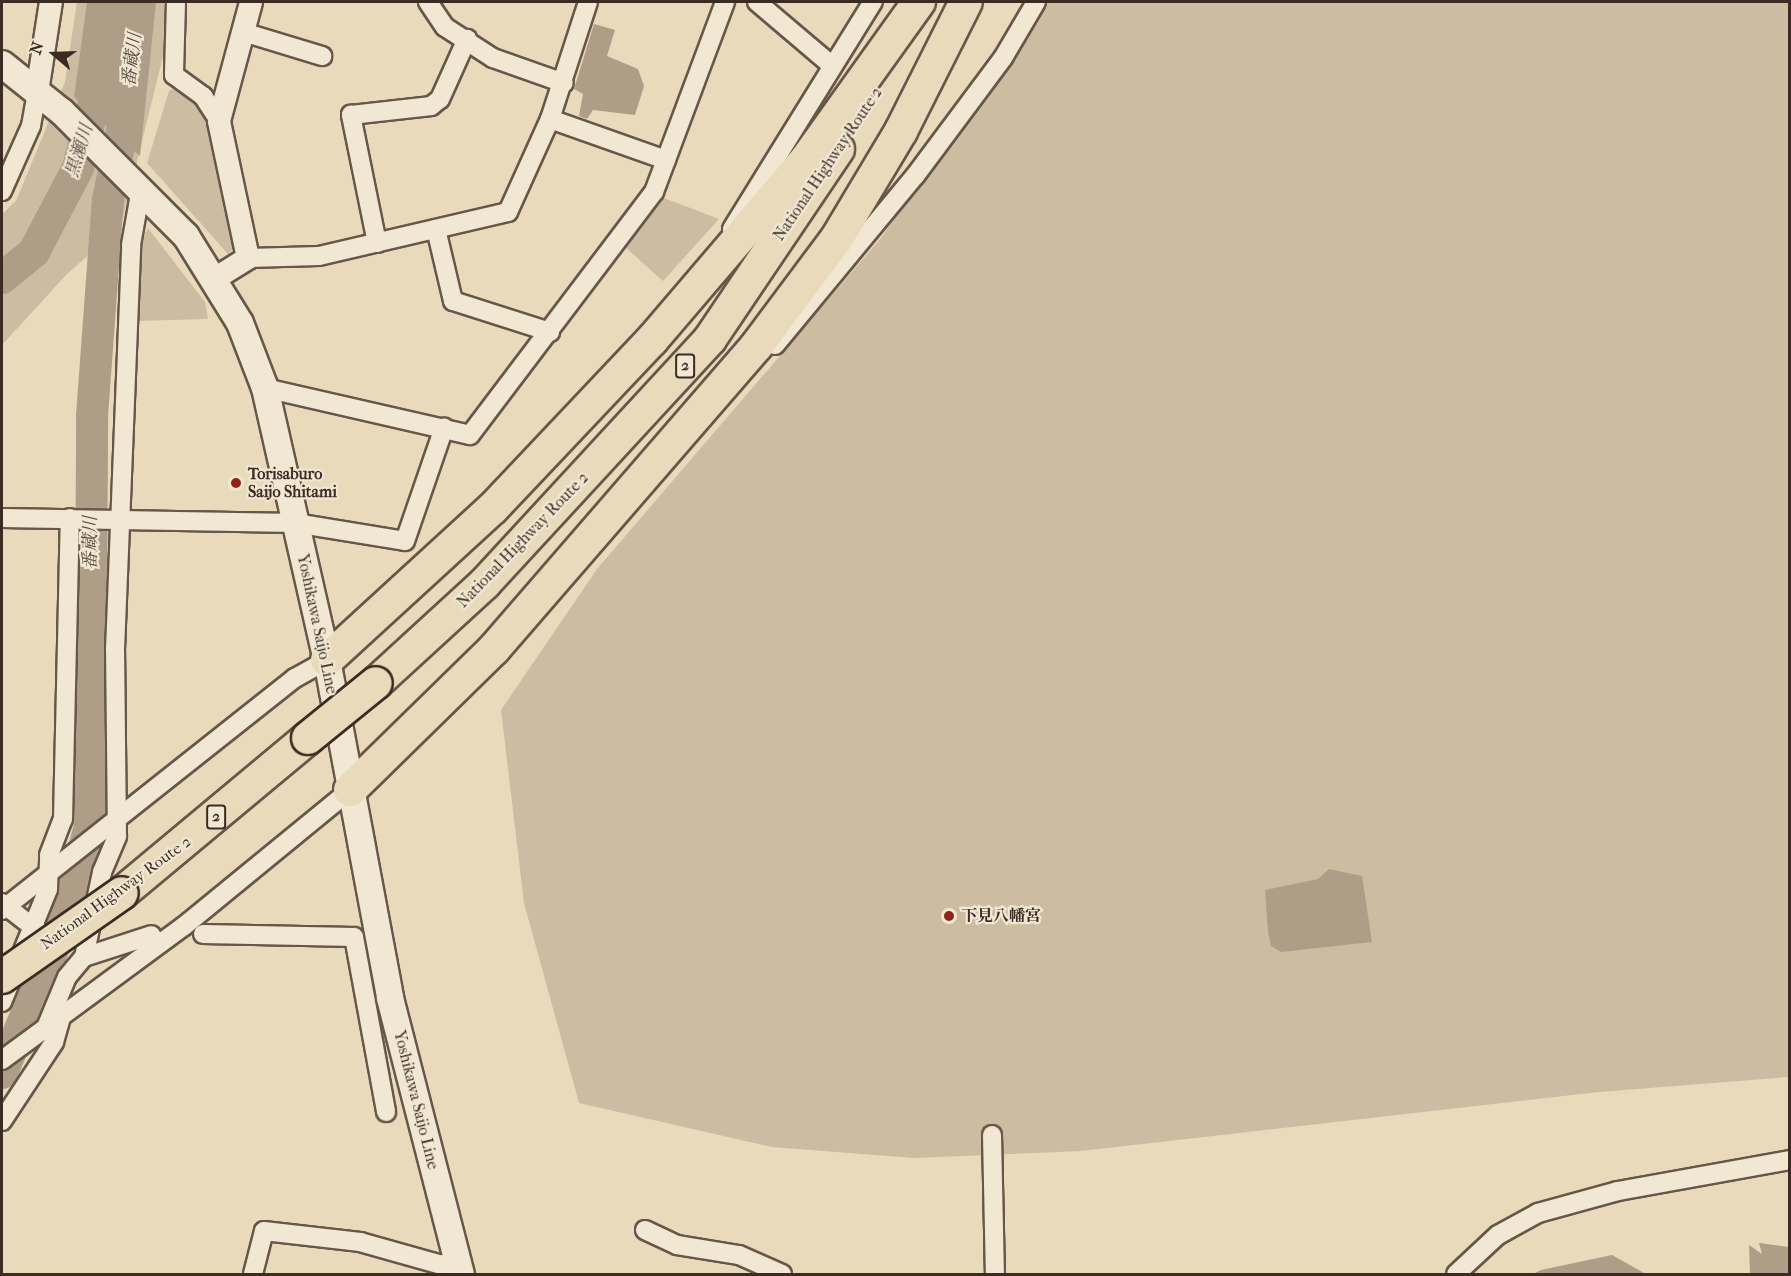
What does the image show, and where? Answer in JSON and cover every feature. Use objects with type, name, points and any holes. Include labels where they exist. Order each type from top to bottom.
[{"type":"highway","points":[[327,660],[493,508],[652,340],[805,161],[919,2]]},
{"type":"highway","name":"National Highway Route 2","points":[[2,977],[122,893],[376,683],[485,583],[710,339],[938,2]]},
{"type":"highway","points":[[350,790],[494,649],[757,345],[837,238],[901,131],[966,2]]},
{"type":"main road","name":"Yoshikawa Saijo Line","points":[[2,64],[62,112],[139,186],[216,278],[265,388],[327,660],[350,790],[378,998],[459,1267]]},
{"type":"street","points":[[2,191],[31,126],[51,2]]},
{"type":"street","points":[[176,2],[174,75],[203,96],[219,121],[248,258]]},
{"type":"street","points":[[219,121],[251,2]]},
{"type":"street","points":[[428,2],[445,27],[514,67],[564,83]]},
{"type":"street","points":[[216,278],[248,258],[319,256],[508,212],[564,83],[588,2]]},
{"type":"street","points":[[265,388],[470,435],[550,333],[654,192],[725,2]]},
{"type":"street","points":[[757,2],[830,64]]},
{"type":"street","points":[[652,340],[716,256],[830,64],[873,2]]},
{"type":"street","points":[[757,345],[772,348],[846,262],[1003,58],[1036,2]]},
{"type":"street","points":[[243,32],[322,56]]},
{"type":"street","points":[[377,243],[351,115],[431,106],[440,99],[466,39]]},
{"type":"street","points":[[550,119],[666,160]]},
{"type":"street","points":[[2,1121],[54,1042],[53,1025],[67,977],[85,952],[118,819],[115,650],[131,245],[139,186]]},
{"type":"street","points":[[436,229],[453,301],[550,333]]},
{"type":"street","points":[[2,518],[295,523],[357,529],[405,541],[444,428]]},
{"type":"street","points":[[2,1002],[32,931],[50,872],[49,855],[63,819],[70,518]]},
{"type":"street","points":[[152,935],[85,952],[32,931],[3,906],[118,819],[295,678],[327,660]]},
{"type":"street","points":[[2,1060],[53,1025],[350,790]]},
{"type":"street","points":[[203,934],[354,936],[378,998],[386,1112]]},
{"type":"street","points":[[993,1136],[995,1275]]},
{"type":"street","points":[[1456,1275],[1498,1235],[1538,1213],[1618,1191],[1790,1160]]},
{"type":"street","points":[[645,1230],[677,1245],[739,1255],[782,1275]]},
{"type":"street","points":[[254,1275],[264,1231],[360,1242],[442,1265],[459,1267]]},
{"type":"shaded area","points":[[77,2],[170,2],[169,32],[121,226],[66,275],[2,345],[2,214],[16,201],[65,82]]},
{"type":"shaded area","points":[[1036,2],[1789,2],[1789,1077],[1599,1092],[1081,1151],[914,1158],[772,1147],[579,1103],[524,903],[501,710],[597,569],[881,238],[958,128]]},
{"type":"shaded area","points":[[175,88],[202,111],[211,126],[237,245],[228,254],[147,163],[169,91]]},
{"type":"shaded area","points":[[664,198],[719,219],[663,281],[625,247]]},
{"type":"shaded area","points":[[148,228],[205,302],[208,319],[136,321],[138,248]]},
{"type":"water","points":[[87,2],[156,2],[140,156],[74,97]]},
{"type":"water","points":[[594,24],[615,30],[607,56],[638,69],[644,86],[635,115],[593,110],[587,119],[579,116],[583,94],[574,89]]},
{"type":"water","points":[[1329,869],[1362,876],[1372,942],[1281,952],[1271,946],[1265,890],[1318,879]]},
{"type":"water","points":[[1759,1243],[1789,1247],[1789,1274],[1750,1274],[1749,1245],[1762,1254]]},
{"type":"water","points":[[1612,1255],[1646,1274],[1533,1274],[1541,1270]]},
{"type":"waterway","name":"黒瀬川","points":[[2,278],[34,252],[78,168],[108,46],[107,2]]},
{"type":"waterway","name":"番蔵川","points":[[2,1073],[66,918],[90,826],[92,416],[108,200],[129,97]]},
{"type":"place","name":"Torisaburo Saijo Shitami","points":[[236,483]]},
{"type":"place","name":"下見八幡宮","points":[[949,916]]}]
